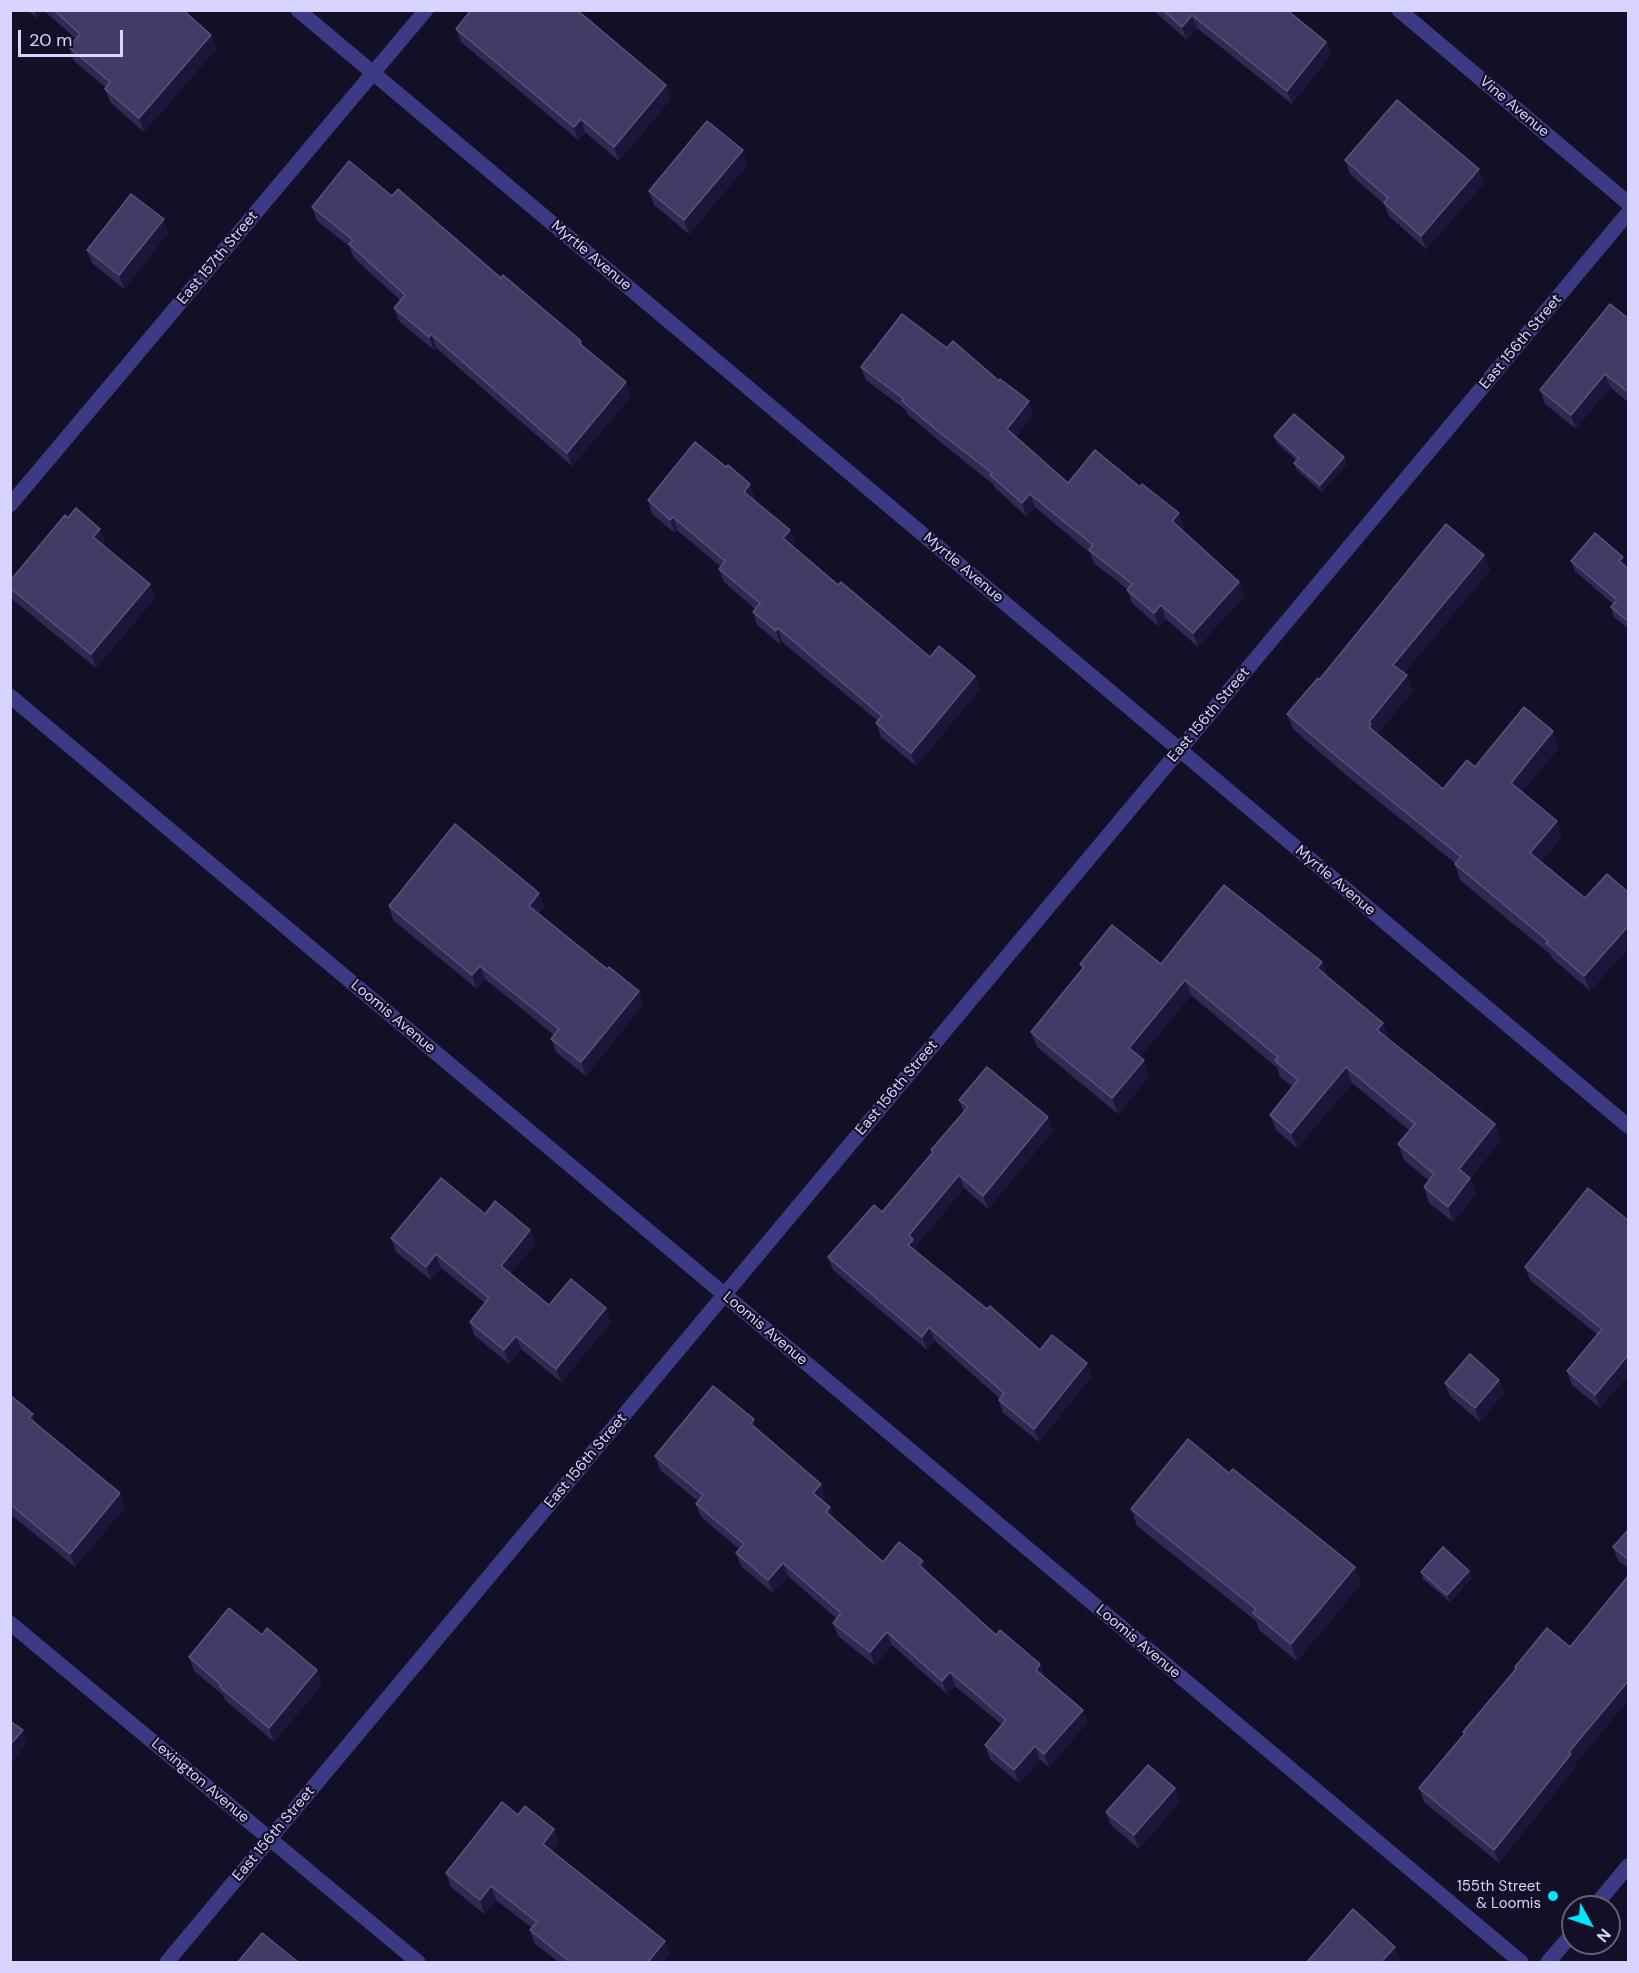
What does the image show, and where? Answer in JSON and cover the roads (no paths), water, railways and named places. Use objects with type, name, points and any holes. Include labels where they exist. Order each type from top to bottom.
[{"type":"street","name":"Myrtle Avenue","points":[[297,10],[1629,1126]]},
{"type":"street","name":"East 157th Street","points":[[10,505],[426,10]]},
{"type":"street","name":"Vine Avenue","points":[[1399,10],[1629,203]]},
{"type":"street","name":"East 156th Street","points":[[166,1962],[1629,213]]},
{"type":"street","name":"Loomis Avenue","points":[[10,696],[1521,1962]]},
{"type":"street","name":"Lexington Avenue","points":[[10,1623],[418,1962]]},
{"type":"street","points":[[1604,1895],[1629,1866]]},
{"type":"street","points":[[1548,1962],[1561,1947]]},
{"type":"place","name":"155th Street & Loomis","points":[[1553,1896]]}]
